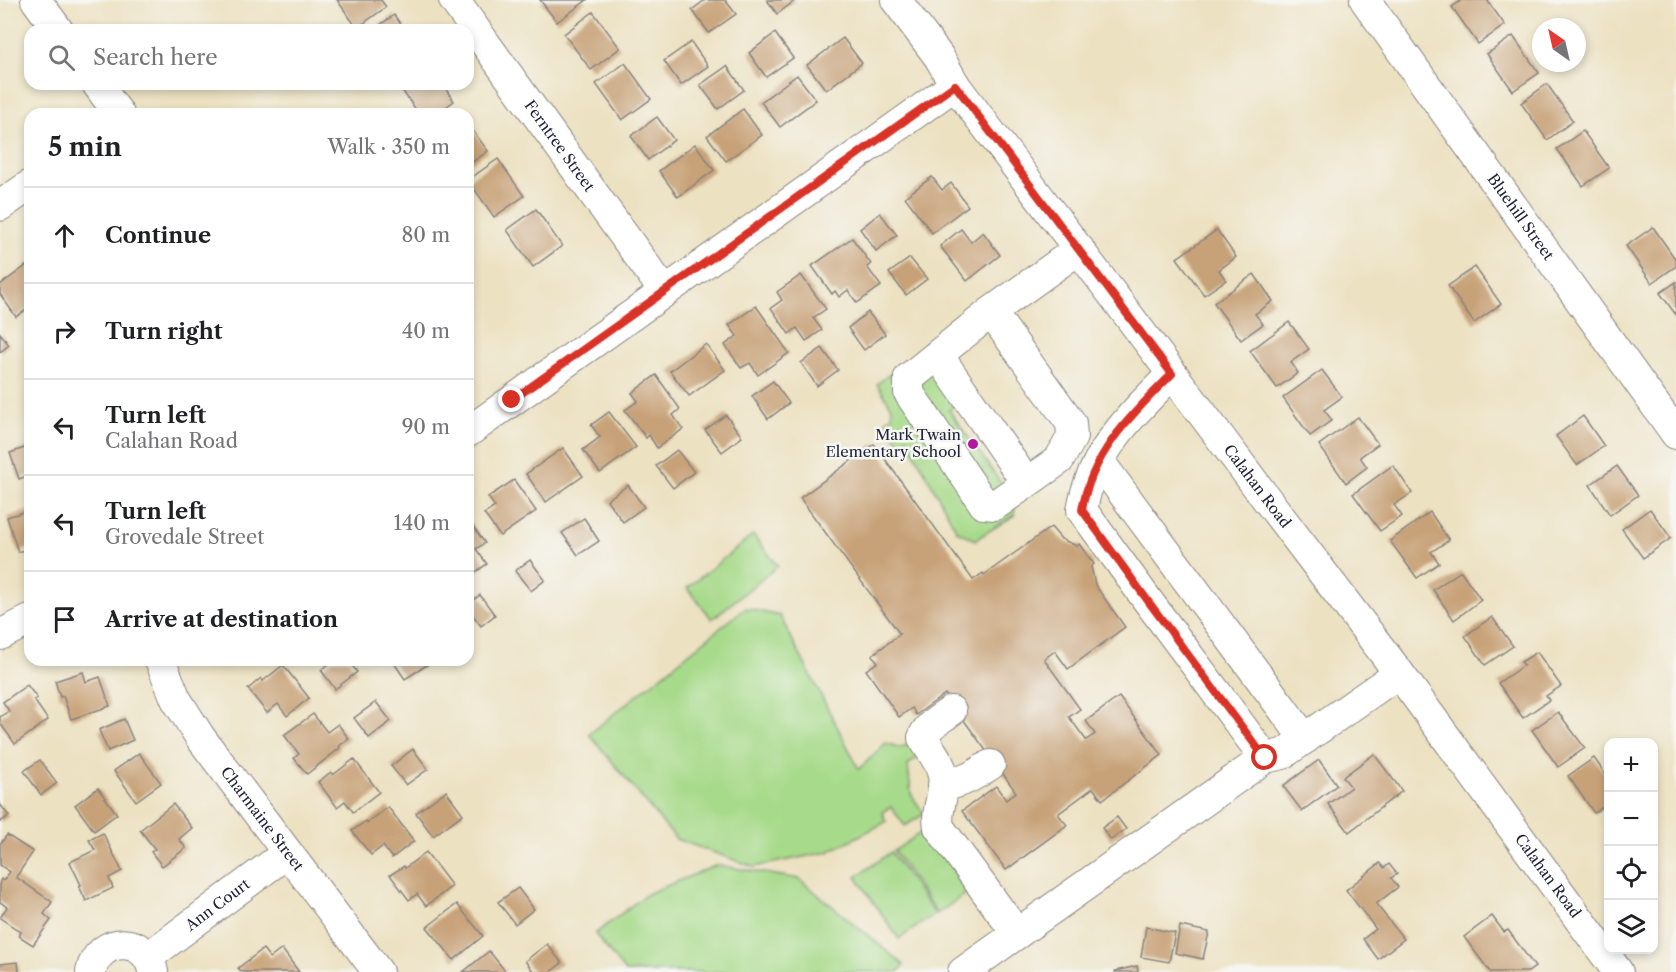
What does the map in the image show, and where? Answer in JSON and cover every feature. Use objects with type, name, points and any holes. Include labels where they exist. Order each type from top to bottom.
[{"type":"street","points":[[36,0],[54,24]]},
{"type":"street","name":"Ferntree Street","points":[[454,0],[471,24]]},
{"type":"street","name":"Calahan Road","points":[[896,0],[939,57],[955,85],[1399,673],[1618,972]]},
{"type":"street","name":"Bluehill Street","points":[[1365,0],[1676,434]]},
{"type":"street","name":"Ferntree Street","points":[[474,28],[664,291]]},
{"type":"street","points":[[474,428],[955,85]]},
{"type":"street","points":[[101,90],[115,108]]},
{"type":"street","points":[[0,206],[24,189]]},
{"type":"street","points":[[991,312],[1071,423],[1072,437],[1059,460],[995,505],[984,504],[909,393],[909,378],[991,312],[1079,249]]},
{"type":"street","points":[[938,355],[1026,482]]},
{"type":"street","points":[[1172,374],[1120,428],[1099,461],[1085,492],[1082,510],[1265,758]]},
{"type":"street","points":[[1099,461],[1305,739]]},
{"type":"street","points":[[0,635],[24,623]]},
{"type":"street","name":"Charmaine Street","points":[[162,666],[185,716],[378,972]]},
{"type":"street","points":[[963,972],[1265,758],[1283,754],[1399,673]]},
{"type":"street","points":[[951,711],[929,728],[923,738],[943,775],[937,819],[939,827],[1017,934]]},
{"type":"street","points":[[943,786],[970,778],[990,765]]},
{"type":"street","name":"Ann Court","points":[[92,972],[95,960],[102,952],[110,946],[121,944],[131,945],[141,950],[150,965],[287,853]]},
{"type":"green space","points":[[919,352],[957,403],[949,410],[1014,501],[1015,515],[975,540],[957,531],[907,439],[898,441],[885,422],[892,416],[892,407],[877,384]]},
{"type":"green space","points":[[753,535],[778,566],[712,619],[687,588]]},
{"type":"green space","points":[[745,608],[780,616],[859,769],[886,743],[901,748],[910,743],[918,757],[908,765],[911,794],[924,814],[905,826],[891,807],[882,812],[886,822],[828,852],[754,867],[676,839],[589,734]]},
{"type":"green space","points":[[929,827],[972,889],[937,914],[894,851]]},
{"type":"green space","points":[[891,852],[935,914],[899,939],[856,877]]},
{"type":"green space","points":[[717,865],[799,879],[904,965],[898,972],[625,972],[595,934],[647,894]]},
{"type":"building","points":[[337,0],[381,0],[386,7],[363,24],[354,24]]},
{"type":"building","points":[[540,0],[587,0],[557,22]]},
{"type":"building","points":[[705,0],[725,0],[736,14],[709,33],[692,10]]},
{"type":"building","points":[[767,0],[796,0],[777,14]]},
{"type":"building","points":[[1462,0],[1487,0],[1505,25],[1478,44],[1452,7]]},
{"type":"building","points":[[593,12],[620,48],[591,70],[564,34]]},
{"type":"building","points":[[394,15],[401,24],[381,24]]},
{"type":"building","points":[[775,33],[793,58],[766,77],[749,53]]},
{"type":"building","points":[[1513,36],[1532,63],[1532,72],[1539,73],[1513,91],[1487,54]]},
{"type":"building","points":[[843,38],[862,63],[826,90],[807,65]]},
{"type":"building","points":[[691,42],[708,66],[681,85],[664,61]]},
{"type":"building","points":[[625,63],[651,99],[622,120],[596,84]]},
{"type":"building","points":[[727,66],[744,90],[718,109],[700,85]]},
{"type":"building","points":[[797,75],[816,100],[780,127],[761,102]]},
{"type":"building","points":[[1547,84],[1573,121],[1547,140],[1521,103]]},
{"type":"building","points":[[402,90],[446,90],[454,101],[444,108],[415,108]]},
{"type":"building","points":[[743,109],[762,135],[726,161],[707,136]]},
{"type":"building","points":[[657,117],[674,140],[648,160],[631,136]]},
{"type":"building","points":[[1583,131],[1609,168],[1583,186],[1557,149]]},
{"type":"building","points":[[474,132],[488,151],[474,161]]},
{"type":"building","points":[[695,144],[714,170],[678,197],[659,171]]},
{"type":"building","points":[[498,159],[524,196],[494,217],[474,189],[474,176]]},
{"type":"building","points":[[932,177],[942,190],[951,183],[968,206],[932,233],[905,197]]},
{"type":"building","points":[[536,209],[562,246],[533,267],[507,230]]},
{"type":"building","points":[[880,213],[897,235],[876,251],[860,229]]},
{"type":"building","points":[[1653,227],[1676,260],[1676,266],[1652,283],[1626,246]]},
{"type":"building","points":[[961,229],[971,242],[983,232],[1000,255],[967,281],[940,246]]},
{"type":"building","points":[[1217,230],[1236,257],[1219,270],[1226,280],[1204,295],[1177,258]]},
{"type":"building","points":[[852,238],[871,264],[867,267],[881,286],[857,303],[848,290],[839,297],[835,291],[832,294],[812,266]]},
{"type":"building","points":[[910,258],[927,279],[906,295],[889,273]]},
{"type":"building","points":[[24,267],[24,311],[16,317],[0,294],[0,285]]},
{"type":"building","points":[[1475,267],[1501,304],[1474,323],[1448,286]]},
{"type":"building","points":[[1254,274],[1273,301],[1255,314],[1263,324],[1241,340],[1214,303]]},
{"type":"building","points":[[801,275],[826,309],[813,318],[822,330],[806,341],[797,328],[789,334],[771,308],[782,300],[777,292]]},
{"type":"building","points":[[1676,282],[1676,315],[1660,293]]},
{"type":"building","points":[[756,306],[789,353],[758,375],[750,363],[741,368],[725,345],[737,336],[729,325]]},
{"type":"building","points":[[868,312],[885,334],[864,350],[848,328]]},
{"type":"building","points":[[1289,322],[1309,349],[1291,362],[1298,373],[1277,388],[1250,351]]},
{"type":"building","points":[[0,333],[9,345],[0,352]]},
{"type":"building","points":[[706,344],[725,370],[689,396],[670,371]]},
{"type":"building","points":[[822,348],[838,370],[817,386],[801,363]]},
{"type":"building","points":[[1322,370],[1342,397],[1324,410],[1332,420],[1310,436],[1283,398]]},
{"type":"building","points":[[656,375],[680,409],[673,415],[683,429],[657,448],[649,435],[646,438],[625,410],[638,401],[632,393]]},
{"type":"building","points":[[773,381],[789,403],[768,419],[752,396]]},
{"type":"building","points":[[609,412],[636,447],[600,473],[583,450],[600,437],[591,425]]},
{"type":"building","points":[[726,415],[742,437],[722,452],[705,430]]},
{"type":"building","points":[[1583,416],[1604,446],[1577,465],[1556,436]]},
{"type":"building","points":[[1358,417],[1378,444],[1360,457],[1367,467],[1346,483],[1319,445]]},
{"type":"building","name":"Mark Twain Elementary School","points":[[874,444],[973,580],[983,573],[984,575],[1051,527],[1061,539],[1077,546],[1079,544],[1094,564],[1091,566],[1095,585],[1125,627],[1068,669],[1055,651],[1044,659],[1080,709],[1069,717],[1086,740],[1095,734],[1086,721],[1119,697],[1162,755],[1102,800],[1093,788],[1058,814],[1067,825],[1006,870],[962,811],[996,786],[1006,800],[1016,792],[945,694],[916,715],[912,708],[899,717],[866,670],[878,662],[872,655],[900,634],[800,498]]},
{"type":"building","points":[[24,448],[24,477],[19,479],[10,453]]},
{"type":"building","points":[[563,448],[583,476],[546,502],[526,474]]},
{"type":"building","points":[[677,450],[694,472],[673,488],[656,466]]},
{"type":"building","points":[[1393,465],[1412,493],[1394,505],[1402,516],[1380,531],[1353,494]]},
{"type":"building","points":[[1617,466],[1638,495],[1610,515],[1590,485]]},
{"type":"building","points":[[514,480],[536,511],[500,536],[484,514],[495,507],[488,497]]},
{"type":"building","points":[[628,485],[644,507],[623,522],[607,500]]},
{"type":"building","points":[[1650,509],[1671,538],[1643,558],[1622,529]]},
{"type":"building","points":[[24,512],[24,550],[18,552],[7,517]]},
{"type":"building","points":[[1430,512],[1449,540],[1431,552],[1439,563],[1417,578],[1390,541]]},
{"type":"building","points":[[584,518],[599,541],[578,555],[562,533]]},
{"type":"building","points":[[474,527],[485,543],[476,549],[487,564],[474,573]]},
{"type":"building","points":[[530,560],[545,580],[531,591],[515,571]]},
{"type":"building","points":[[1461,571],[1481,600],[1454,620],[1433,590]]},
{"type":"building","points":[[480,595],[495,615],[481,626],[474,617],[474,600]]},
{"type":"building","points":[[1492,617],[1513,646],[1485,665],[1465,636]]},
{"type":"building","points":[[1537,652],[1561,686],[1546,696],[1549,700],[1523,718],[1498,683],[1524,665],[1521,662]]},
{"type":"building","points":[[284,666],[309,698],[287,716],[278,704],[267,713],[248,689],[261,678],[263,681]]},
{"type":"building","points":[[326,666],[352,666],[357,672],[335,689],[321,670]]},
{"type":"building","points":[[396,666],[425,666],[405,679]]},
{"type":"building","points":[[83,672],[86,682],[100,677],[110,706],[71,719],[55,681]]},
{"type":"building","points":[[27,685],[37,698],[34,700],[48,720],[15,744],[0,723],[0,717],[9,711],[3,702]]},
{"type":"building","points":[[376,702],[391,721],[369,738],[354,718]]},
{"type":"building","points":[[1558,712],[1585,748],[1558,767],[1532,730]]},
{"type":"building","points":[[313,714],[327,732],[338,724],[349,739],[307,774],[294,758],[299,754],[284,735]]},
{"type":"building","points":[[124,719],[133,740],[108,751],[99,730]]},
{"type":"building","points":[[413,749],[428,769],[406,785],[391,766]]},
{"type":"building","points":[[139,753],[161,783],[136,801],[114,771]]},
{"type":"building","points":[[1374,754],[1402,791],[1349,832],[1328,804],[1351,787],[1343,777]]},
{"type":"building","points":[[1594,758],[1604,772],[1604,806],[1594,813],[1568,776]]},
{"type":"building","points":[[354,759],[379,792],[353,812],[345,801],[337,807],[318,782],[331,772],[333,775]]},
{"type":"building","points":[[40,760],[57,783],[41,795],[24,771]]},
{"type":"building","points":[[1319,760],[1337,785],[1302,811],[1283,786]]},
{"type":"building","points":[[98,788],[117,814],[94,831],[75,805]]},
{"type":"building","points":[[446,791],[463,814],[433,836],[416,813]]},
{"type":"building","points":[[0,804],[9,816],[0,822]]},
{"type":"building","points":[[173,804],[192,828],[179,839],[186,848],[162,866],[151,852],[155,849],[140,830]]},
{"type":"building","points":[[388,807],[414,841],[392,858],[383,846],[371,855],[352,831]]},
{"type":"building","points":[[1117,817],[1126,829],[1111,840],[1102,828]]},
{"type":"building","points":[[103,833],[122,871],[109,878],[113,888],[86,901],[70,862],[95,850],[89,840]]},
{"type":"building","points":[[7,835],[33,852],[16,877],[52,902],[44,914],[51,920],[33,945],[19,936],[21,932],[0,918],[7,907],[0,902],[0,881],[1,879],[3,881],[10,872],[0,865],[0,844]]},
{"type":"building","points":[[426,852],[452,886],[426,906],[417,894],[409,900],[390,875],[404,866],[405,868]]},
{"type":"building","points":[[1380,863],[1384,868],[1389,864],[1397,874],[1391,878],[1398,887],[1376,904],[1404,939],[1378,959],[1363,939],[1376,929],[1346,890]]},
{"type":"building","points":[[518,888],[534,909],[515,924],[498,902]]},
{"type":"building","points":[[457,904],[483,936],[454,960],[427,927]]},
{"type":"building","points":[[1492,916],[1504,932],[1508,930],[1535,967],[1528,972],[1490,972],[1464,937]]},
{"type":"building","points":[[1180,926],[1209,932],[1203,959],[1175,953]]},
{"type":"building","points":[[1146,927],[1175,933],[1169,962],[1141,957]]},
{"type":"building","points":[[547,944],[562,963],[550,972],[534,972],[525,961]]},
{"type":"building","points":[[263,949],[270,958],[282,949],[299,972],[242,972],[238,968]]},
{"type":"building","points":[[489,951],[506,972],[463,972]]},
{"type":"building","points":[[18,962],[19,972],[0,972],[0,964]]},
{"type":"building","points":[[1137,966],[1138,972],[1115,972],[1115,971]]},
{"type":"place","name":"Mark Twain Elementary School","points":[[973,444]]},
{"type":"route","points":[[512,400],[955,85],[1172,374],[1120,428],[1099,461],[1085,492],[1082,510],[1265,758]]}]
